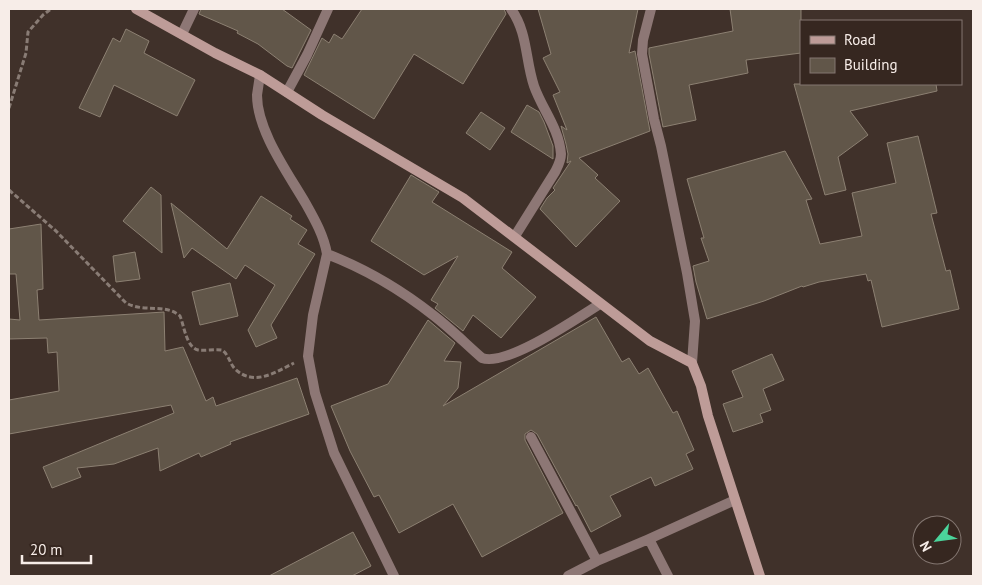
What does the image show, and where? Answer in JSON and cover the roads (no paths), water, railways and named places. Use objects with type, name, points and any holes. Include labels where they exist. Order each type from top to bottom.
[{"type":"street","points":[[136,9],[215,53],[260,75],[322,115],[463,198],[650,341],[692,363]]},
{"type":"street","points":[[182,34],[194,9]]},
{"type":"street","points":[[287,92],[307,55],[328,9]]},
{"type":"street","points":[[511,9],[524,34],[533,84],[552,122],[561,153],[561,161],[556,172],[514,236]]},
{"type":"street","points":[[651,9],[643,40],[642,54],[695,321],[692,363],[701,386],[708,416],[760,576]]},
{"type":"street","points":[[260,75],[257,95],[263,122],[276,153],[319,229],[327,254],[313,315],[308,356],[315,393],[334,453],[394,576]]},
{"type":"street","points":[[327,254],[374,274],[434,316],[482,358],[488,360],[503,357],[535,342],[562,328],[600,304]]},
{"type":"street","points":[[531,438],[597,561]]},
{"type":"street","points":[[568,576],[597,561],[735,500]]},
{"type":"street","points":[[649,539],[668,576]]}]
